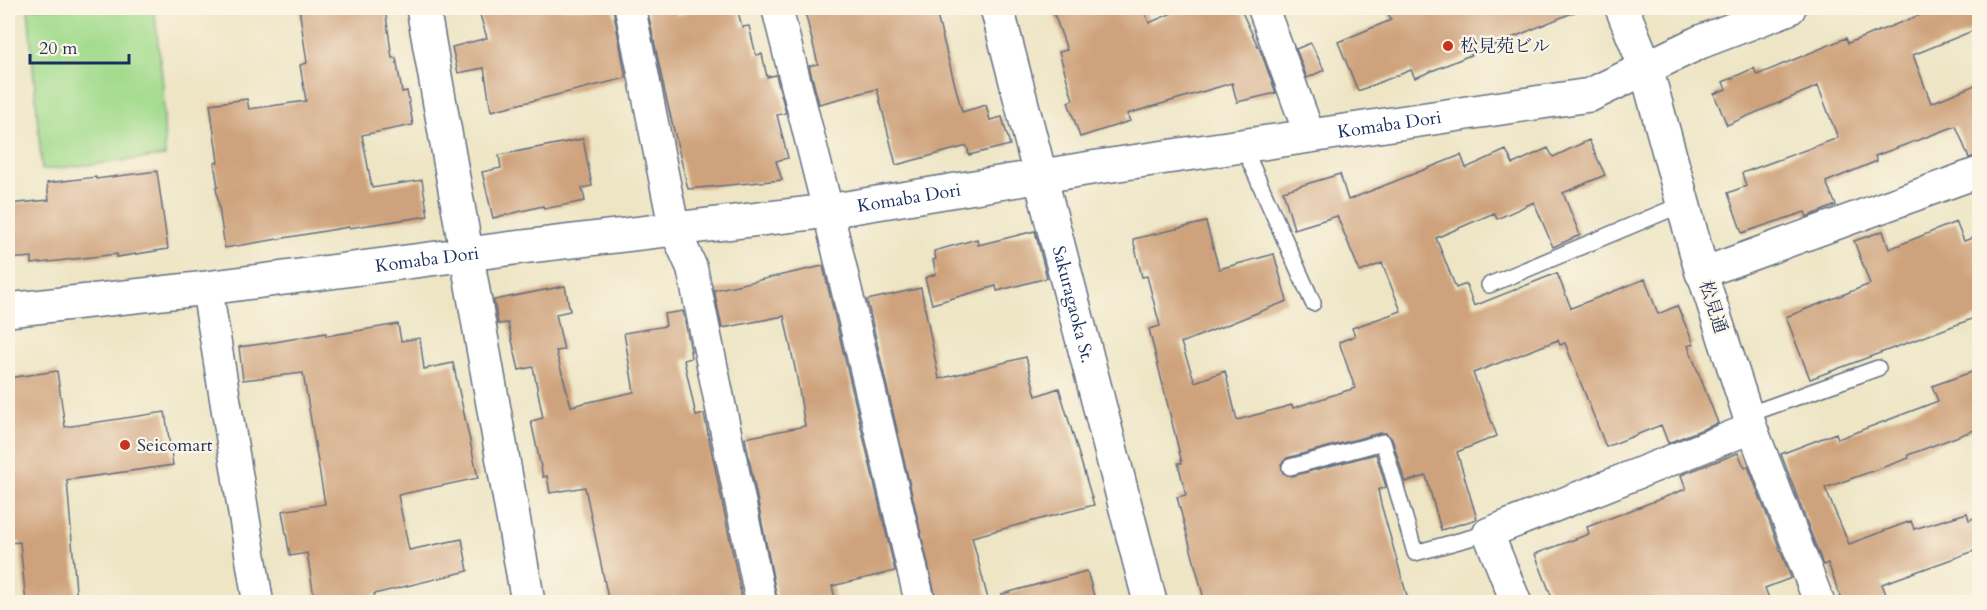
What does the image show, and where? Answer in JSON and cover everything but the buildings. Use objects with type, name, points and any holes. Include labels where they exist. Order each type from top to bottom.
[{"type":"street","points":[[423,8],[528,603]]},
{"type":"street","points":[[630,8],[674,228],[692,268],[761,603]]},
{"type":"street","points":[[777,8],[828,211],[920,603]]},
{"type":"street","name":"Sakuragaoka St.","points":[[997,8],[1150,603]]},
{"type":"street","points":[[1263,8],[1310,136]]},
{"type":"street","name":"松見通","points":[[1622,8],[1646,68],[1702,273],[1750,422],[1819,603]]},
{"type":"street","name":"Komaba Dori","points":[[8,310],[207,288],[674,228],[828,211],[1243,146],[1590,95],[1700,42],[1789,8]]},
{"type":"street","points":[[1702,273],[1980,172]]},
{"type":"street","points":[[207,288],[258,603]]},
{"type":"street","points":[[1516,603],[1488,533],[1750,422]]},
{"type":"lane","points":[[1243,146],[1313,303]]},
{"type":"lane","points":[[1489,285],[1683,204]]},
{"type":"lane","points":[[1750,422],[1878,368]]},
{"type":"lane","points":[[1290,467],[1383,442],[1415,553],[1488,533]]},
{"type":"green space","points":[[28,8],[154,8],[163,86],[165,156],[42,170]]},
{"type":"place","name":"松見苑ビル","points":[[1448,46]]},
{"type":"place","name":"Seicomart","points":[[125,445]]}]
